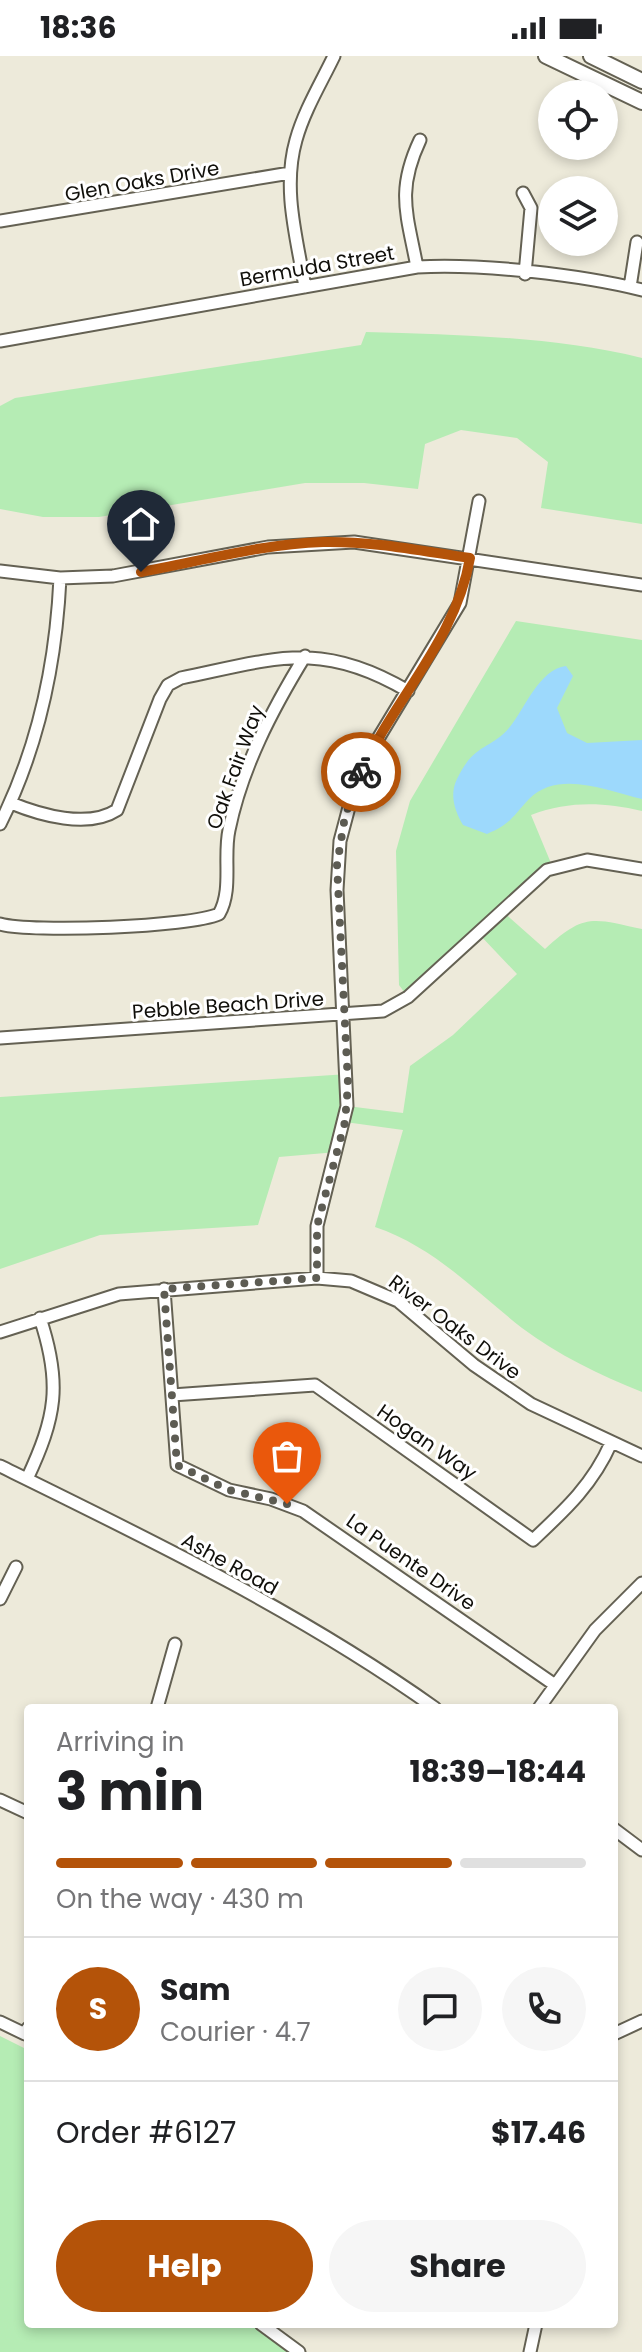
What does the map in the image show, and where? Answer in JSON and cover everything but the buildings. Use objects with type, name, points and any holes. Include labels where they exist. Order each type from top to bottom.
[{"type":"main road","points":[[546,56],[642,102]]},
{"type":"main road","points":[[591,56],[642,81]]},
{"type":"street","points":[[305,287],[291,207],[290,173],[303,121],[334,56]]},
{"type":"street","points":[[417,267],[404,188],[407,167],[420,140]]},
{"type":"street","name":"Glen Oaks Drive","points":[[0,221],[290,173]]},
{"type":"street","points":[[523,193],[531,208],[525,274]]},
{"type":"street","points":[[636,289],[637,242]]},
{"type":"street","name":"Bermuda Street","points":[[0,341],[417,267],[525,274],[636,289]]},
{"type":"street","points":[[317,1278],[317,1226],[347,1106],[337,890],[340,841],[362,769],[454,617],[465,585],[479,501]]},
{"type":"street","points":[[0,571],[60,578],[141,572],[268,547],[325,542],[382,545],[642,585]]},
{"type":"street","points":[[0,824],[11,803],[47,693],[60,578]]},
{"type":"street","points":[[11,803],[49,816],[106,817],[117,810],[168,685],[195,675],[305,656],[363,667],[408,691]]},
{"type":"street","name":"Oak Fair Way","points":[[0,924],[35,929],[192,921],[219,914],[227,895],[226,846],[235,808],[264,726],[305,656]]},
{"type":"street","name":"Pebble Beach Drive","points":[[0,1038],[383,1011],[408,997],[547,870],[587,860],[642,869]]},
{"type":"street","name":"River Oaks Drive","points":[[0,1332],[108,1296],[317,1278],[351,1281],[385,1293],[502,1386],[562,1421],[642,1456]]},
{"type":"street","name":"La Puente Drive","points":[[164,1289],[177,1465],[229,1490],[271,1499],[303,1511],[555,1685]]},
{"type":"street","points":[[27,1479],[46,1437],[54,1402],[54,1365],[40,1318]]},
{"type":"street","name":"Hogan Way","points":[[172,1395],[315,1385],[533,1540],[583,1493],[611,1443]]},
{"type":"street","name":"Ashe Road","points":[[0,1466],[73,1499],[359,1654],[429,1704]]},
{"type":"street","points":[[0,1599],[16,1567]]},
{"type":"street","points":[[542,1704],[595,1630],[642,1583]]},
{"type":"street","points":[[158,1704],[175,1644]]},
{"type":"street","points":[[0,1800],[24,1811]]},
{"type":"street","points":[[618,1832],[642,1850]]},
{"type":"street","points":[[618,2032],[642,2021]]},
{"type":"street","points":[[0,2022],[24,2030]]},
{"type":"street","points":[[266,2328],[299,2352]]},
{"type":"street","points":[[530,2352],[535,2328]]},
{"type":"green space","points":[[366,332],[539,341],[642,358],[642,524],[541,508],[548,462],[517,438],[461,430],[425,444],[418,489],[364,483],[305,483],[99,517],[43,517],[0,509],[0,406],[15,398],[361,345]]},
{"type":"green space","points":[[516,621],[642,640],[642,811],[586,804],[531,815],[553,868],[501,910],[545,949],[570,929],[589,921],[642,929],[642,1392],[550,1347],[435,1258],[375,1227],[403,1130],[345,1122],[337,1152],[279,1157],[258,1225],[100,1235],[0,1269],[0,1097],[348,1074],[347,1106],[403,1113],[410,1066],[453,1035],[517,974],[478,933],[408,997],[399,985],[396,851],[410,801]]},
{"type":"green space","points":[[0,2036],[24,2048],[24,2328],[258,2328],[291,2352],[0,2352]]},
{"type":"water","points":[[566,666],[573,676],[557,708],[567,733],[587,743],[642,740],[642,799],[584,785],[554,785],[541,790],[506,823],[487,834],[463,825],[453,797],[463,767],[509,728],[548,674]]},
{"type":"way so far","points":[[287,1504],[229,1490],[177,1465],[164,1289],[317,1278],[317,1226],[347,1106],[337,865],[345,816],[361,772]]},
{"type":"route","points":[[141,572],[268,547],[325,542],[382,545],[470,558],[454,617],[373,747],[361,772]]}]
